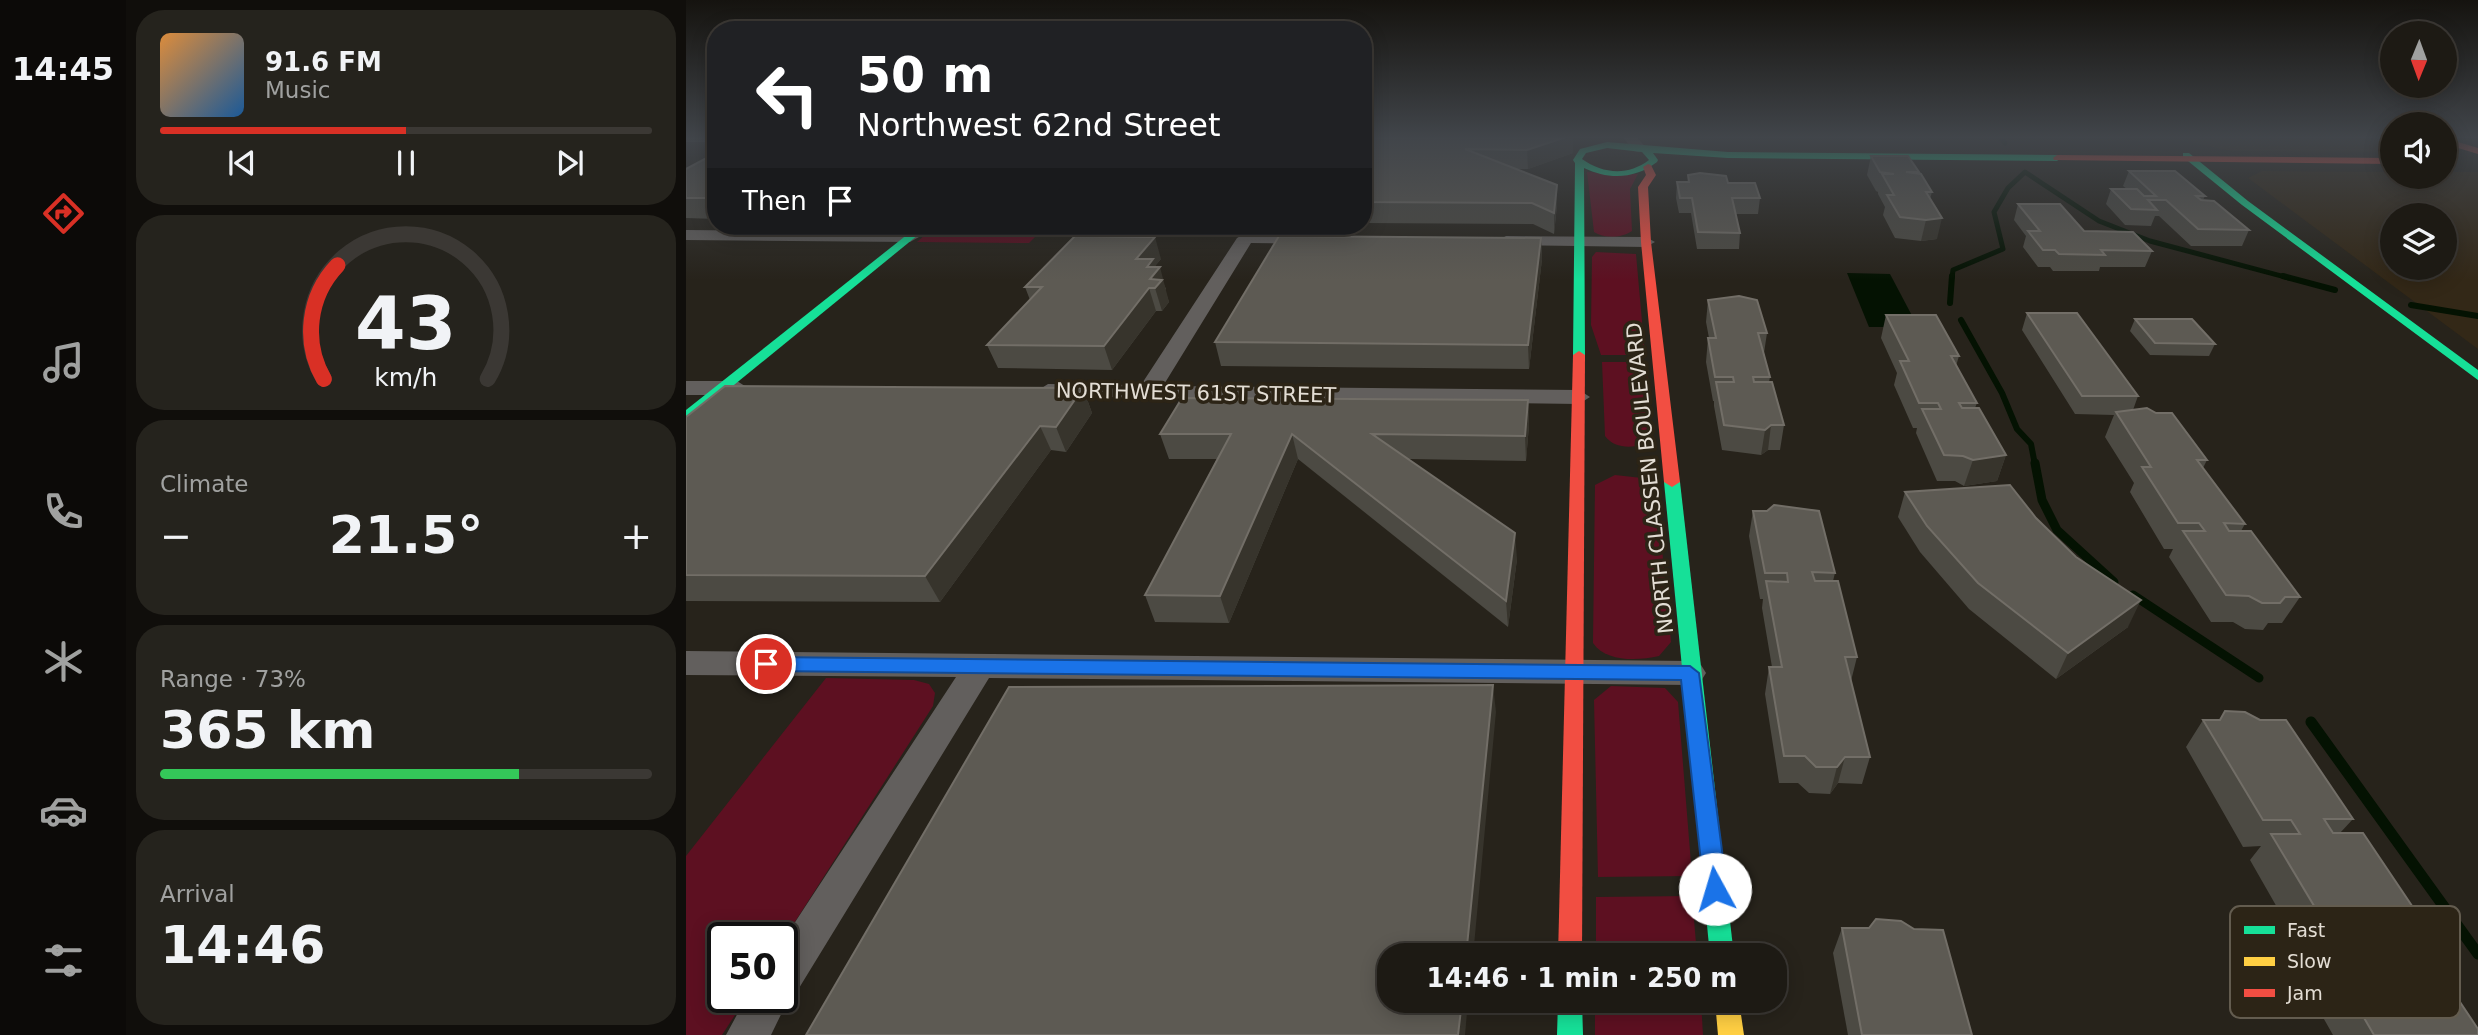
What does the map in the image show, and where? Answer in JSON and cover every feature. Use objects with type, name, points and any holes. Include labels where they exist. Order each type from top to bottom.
[{"type":"main road","points":[[1570,943],[1580,184]]},
{"type":"main road","name":"NORTH CLASSEN BOULEVARD","points":[[1645,184],[1646,242],[1721,943]]},
{"type":"main road","points":[[2222,184],[2478,376]]},
{"type":"main road","points":[[686,417],[715,379],[899,235]]},
{"type":"main road","points":[[860,254],[882,237]]},
{"type":"main road","points":[[1570,1013],[1570,1035]]},
{"type":"main road","points":[[1728,1013],[1731,1035]]},
{"type":"street","points":[[686,235],[890,235]]},
{"type":"street","points":[[1148,392],[1246,238],[1336,239]]},
{"type":"street","points":[[1484,241],[1646,242]]},
{"type":"street","points":[[686,388],[715,379],[756,388]]},
{"type":"street","name":"NORTHWEST 61ST STREET","points":[[1031,391],[1579,397]]},
{"type":"street","points":[[686,663],[1690,673]]},
{"type":"street","points":[[798,954],[980,666]]},
{"type":"street","points":[[747,1035],[761,1013]]},
{"type":"shaded area","points":[[1588,184],[1633,184],[1630,189],[1632,231],[1613,237],[1594,232]]},
{"type":"shaded area","points":[[2256,184],[2380,184],[2380,189],[2457,189],[2457,184],[2478,184],[2478,349],[2385,280],[2457,280],[2457,203],[2380,203],[2380,276]]},
{"type":"shaded area","points":[[925,235],[1037,235],[1029,243],[917,242]]},
{"type":"shaded area","points":[[1596,252],[1636,254],[1645,355],[1601,355],[1591,325],[1592,257]]},
{"type":"shaded area","points":[[1847,273],[1890,274],[1918,327],[1869,327]]},
{"type":"shaded area","points":[[1602,362],[1647,362],[1651,440],[1627,447],[1609,441],[1605,436]]},
{"type":"shaded area","points":[[1615,475],[1642,478],[1656,486],[1671,642],[1659,656],[1623,659],[1606,654],[1593,643],[1595,485]]},
{"type":"shaded area","points":[[826,678],[914,680],[929,684],[935,693],[933,706],[795,922],[707,922],[707,1013],[736,1013],[722,1035],[686,1035],[686,856]]},
{"type":"shaded area","points":[[1611,686],[1665,688],[1678,702],[1692,876],[1598,877],[1594,700]]},
{"type":"shaded area","points":[[1692,896],[1696,943],[1596,943],[1596,897]]},
{"type":"shaded area","points":[[1595,1013],[1702,1013],[1703,1035],[1595,1035]]},
{"type":"building","points":[[686,184],[707,184],[707,198],[686,198]]},
{"type":"building","points":[[1372,184],[1557,185],[1554,213],[1532,203],[1372,202]]},
{"type":"building","points":[[1677,184],[1755,184],[1760,198],[1732,198],[1740,233],[1698,232],[1692,198],[1680,198]]},
{"type":"building","points":[[1888,184],[1927,184],[1932,192],[1926,192],[1942,218],[1926,220],[1900,217],[1887,195],[1894,195]]},
{"type":"building","points":[[2143,184],[2191,184],[2205,196],[2196,196],[2201,200],[2214,201],[2249,230],[2198,229],[2166,200],[2148,200],[2157,210],[2131,209],[2111,189],[2137,189],[2144,196],[2156,196]]},
{"type":"building","points":[[2018,204],[2060,204],[2084,231],[2133,232],[2152,251],[2101,250],[2105,255],[2059,254],[2055,250],[2043,250],[2028,231],[2040,231]]},
{"type":"building","points":[[1075,236],[1155,237],[1136,259],[1153,259],[1147,267],[1160,267],[1150,279],[1162,280],[1155,288],[1149,288],[1104,346],[987,345],[1042,287],[1025,287]]},
{"type":"building","points":[[1279,236],[1541,238],[1528,345],[1215,342]]},
{"type":"building","points":[[1739,296],[1757,300],[1767,333],[1758,333],[1770,377],[1753,377],[1754,382],[1772,382],[1784,425],[1771,425],[1765,430],[1724,425],[1716,382],[1734,382],[1733,377],[1715,377],[1708,338],[1716,338],[1708,300]]},
{"type":"building","points":[[2027,313],[2077,313],[2138,396],[2082,396]]},
{"type":"building","points":[[1886,315],[1936,315],[1959,356],[1951,356],[1977,403],[1959,403],[1962,408],[1979,408],[2006,455],[1973,460],[1963,456],[1944,455],[1922,409],[1941,409],[1938,403],[1919,403],[1900,361],[1909,361]]},
{"type":"building","points":[[2135,319],[2192,319],[2215,344],[2155,343]]},
{"type":"building","points":[[725,386],[1083,388],[1056,427],[1040,426],[925,576],[686,575],[686,417]]},
{"type":"building","points":[[1182,398],[1528,400],[1525,436],[1372,434],[1515,533],[1506,601],[1292,434],[1220,596],[1145,595],[1231,434],[1160,434]]},
{"type":"building","points":[[2147,408],[2156,413],[2172,413],[2207,460],[2197,460],[2245,524],[2224,523],[2229,531],[2251,531],[2300,597],[2285,597],[2280,603],[2262,603],[2249,596],[2226,595],[2183,531],[2205,531],[2199,523],[2178,523],[2142,467],[2151,467],[2116,412]]},
{"type":"building","points":[[2010,485],[2036,518],[2076,557],[2141,600],[2068,653],[1978,583],[1927,526],[1905,492]]},
{"type":"building","points":[[1774,505],[1819,511],[1835,573],[1812,572],[1815,581],[1838,581],[1857,657],[1845,657],[1870,757],[1845,757],[1837,767],[1816,767],[1805,756],[1784,756],[1769,667],[1782,667],[1766,581],[1788,582],[1787,573],[1765,573],[1753,511],[1767,511]]},
{"type":"building","points":[[1493,685],[1467,943],[1377,943],[1377,1013],[1461,1013],[1458,1035],[806,1035],[1009,687]]},
{"type":"building","points":[[2225,711],[2245,712],[2260,720],[2286,720],[2353,819],[2324,819],[2333,833],[2363,833],[2412,906],[2314,906],[2271,834],[2300,834],[2291,820],[2263,820],[2203,720],[2220,720]]},
{"type":"building","points":[[1876,919],[1901,921],[1914,929],[1943,930],[1972,1035],[1862,1035],[1842,928],[1869,928]]},
{"type":"building","points":[[2460,1002],[2478,1029],[2478,1035],[2374,1035],[2364,1018],[2460,1018]]},
{"type":"waterway","points":[[1952,278],[1953,270],[2003,249],[1994,212],[2012,184]]},
{"type":"waterway","points":[[2044,184],[2099,221],[2150,241],[2289,278]]},
{"type":"waterway","points":[[1950,303],[1952,276]]},
{"type":"waterway","points":[[2283,276],[2335,290]]},
{"type":"waterway","points":[[2411,305],[2478,316]]},
{"type":"waterway","points":[[1961,320],[2002,393],[2017,429],[2031,444],[2035,465]]},
{"type":"waterway","points":[[2035,463],[2042,500],[2057,530],[2114,582]]},
{"type":"waterway","points":[[2133,595],[2259,678]]},
{"type":"waterway","points":[[2311,722],[2443,906]]},
{"type":"waterway","points":[[2460,929],[2478,954]]},
{"type":"traffic: fast","points":[[1579,184],[1579,355]]},
{"type":"traffic: fast","points":[[2222,184],[2478,376]]},
{"type":"traffic: fast","points":[[686,417],[913,235]]},
{"type":"traffic: fast","points":[[1672,482],[1721,943]]},
{"type":"traffic: fast","points":[[1570,1013],[1570,1035]]},
{"type":"traffic: slow","points":[[1728,1013],[1731,1035]]},
{"type":"traffic: jam","points":[[1645,184],[1646,242],[1672,482]]},
{"type":"traffic: jam","points":[[1570,943],[1579,355]]},
{"type":"route","points":[[766,664],[1690,673],[1715,889]]}]
